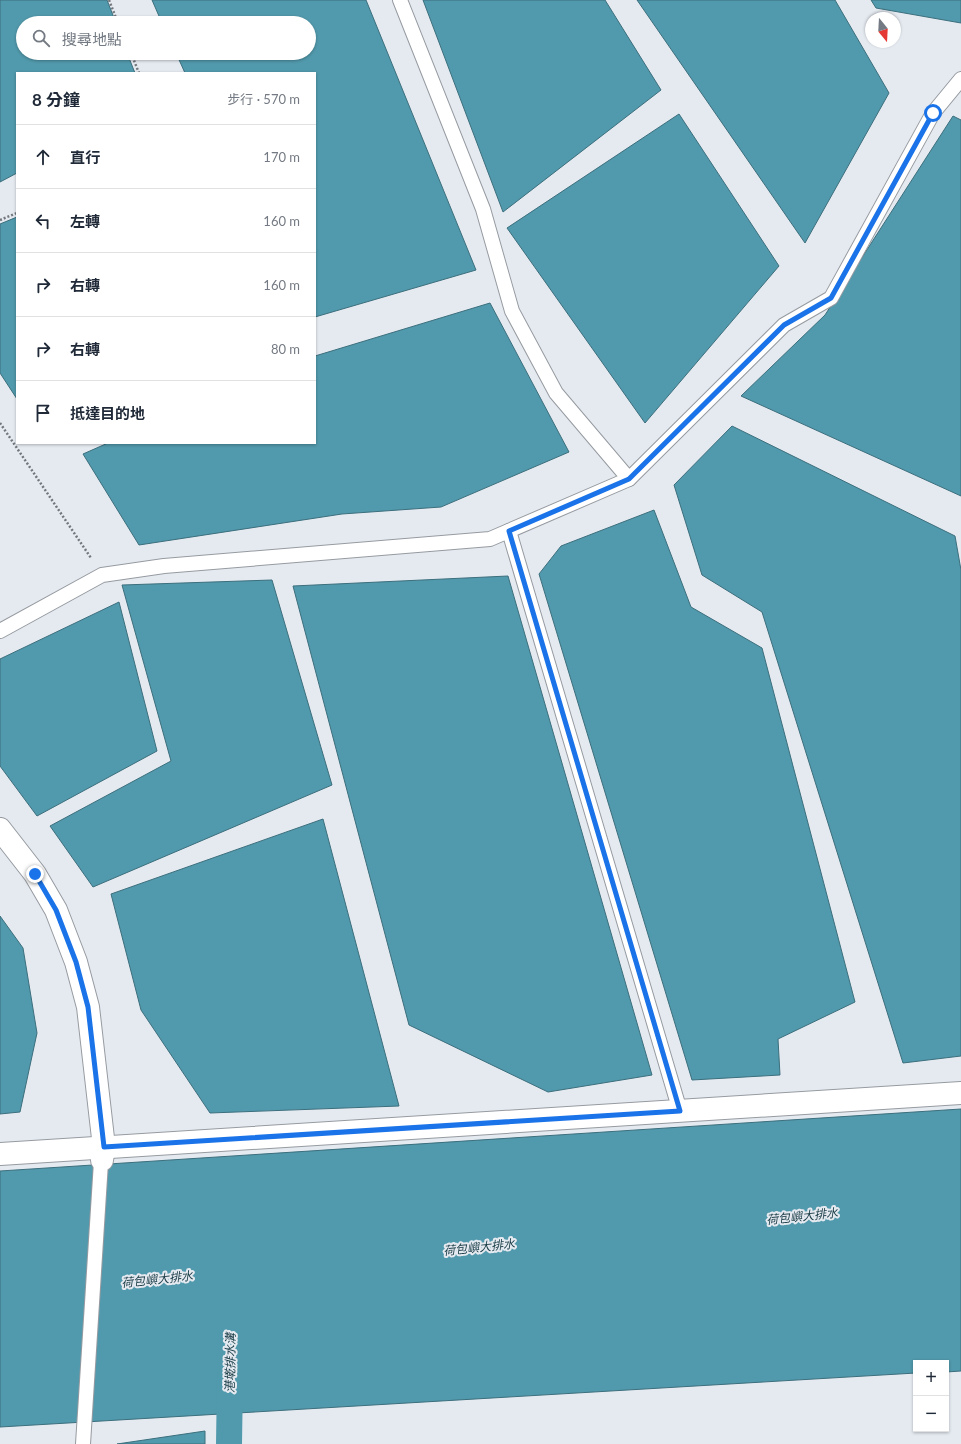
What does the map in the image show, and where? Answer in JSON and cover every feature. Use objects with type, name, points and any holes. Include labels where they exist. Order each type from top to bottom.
[{"type":"street","points":[[0,830],[35,874],[56,910],[76,962],[88,1007],[103,1154]]},
{"type":"street","points":[[0,1154],[103,1154],[680,1111],[961,1093]]},
{"type":"lane","points":[[400,0],[483,209],[512,311],[556,393],[629,479]]},
{"type":"lane","points":[[0,631],[102,575],[164,566],[490,539],[629,479],[784,325],[831,298],[933,113],[961,79]]},
{"type":"lane","points":[[509,531],[680,1111]]},
{"type":"lane","points":[[83,1444],[103,1154]]},
{"type":"path","points":[[109,0],[115,16]]},
{"type":"path","points":[[134,60],[139,72]]},
{"type":"path","points":[[0,220],[16,213]]},
{"type":"path","points":[[0,423],[102,575]]},
{"type":"water","points":[[0,0],[107,0],[113,16],[16,16],[16,60],[130,60],[135,72],[16,72],[16,174],[0,182]]},
{"type":"water","points":[[152,0],[366,0],[476,270],[316,317],[316,72],[185,72],[179,60],[316,60],[316,16],[159,16]]},
{"type":"water","points":[[423,0],[605,0],[661,90],[503,212]]},
{"type":"water","points":[[637,0],[835,0],[889,93],[805,243]]},
{"type":"water","points":[[871,0],[961,0],[961,23],[901,12],[876,8]]},
{"type":"water","points":[[679,114],[779,266],[645,423],[507,228]]},
{"type":"water","points":[[953,116],[961,120],[961,496],[741,396],[825,315]]},
{"type":"water","points":[[16,217],[16,397],[0,373],[0,224]]},
{"type":"water","points":[[490,303],[569,452],[441,507],[342,514],[139,545],[83,454],[106,444],[316,444],[316,356]]},
{"type":"water","points":[[732,426],[955,536],[961,570],[961,1056],[903,1063],[762,612],[702,575],[674,485]]},
{"type":"water","points":[[654,510],[691,607],[762,648],[855,1002],[778,1039],[780,1075],[692,1080],[539,574],[561,546]]},
{"type":"water","points":[[508,576],[652,1075],[548,1092],[409,1025],[293,586]]},
{"type":"water","points":[[272,580],[332,785],[93,887],[50,826],[171,761],[122,585]]},
{"type":"water","points":[[119,602],[157,751],[37,816],[0,766],[0,659]]},
{"type":"water","points":[[323,819],[399,1106],[210,1113],[141,1010],[111,894]]},
{"type":"water","points":[[0,916],[23,948],[37,1033],[20,1112],[0,1114]]},
{"type":"water","name":"荷包嶼大排水","points":[[961,1109],[961,1371],[949,1372],[949,1360],[913,1360],[913,1373],[0,1427],[0,1171]]},
{"type":"water","points":[[205,1431],[205,1444],[117,1444]]},
{"type":"waterway","name":"港墘排水溝","points":[[229,1444],[230,1378]]},
{"type":"route","points":[[35,874],[56,910],[76,962],[88,1007],[104,1147],[680,1111],[509,531],[629,479],[784,325],[831,298],[933,113]]}]
